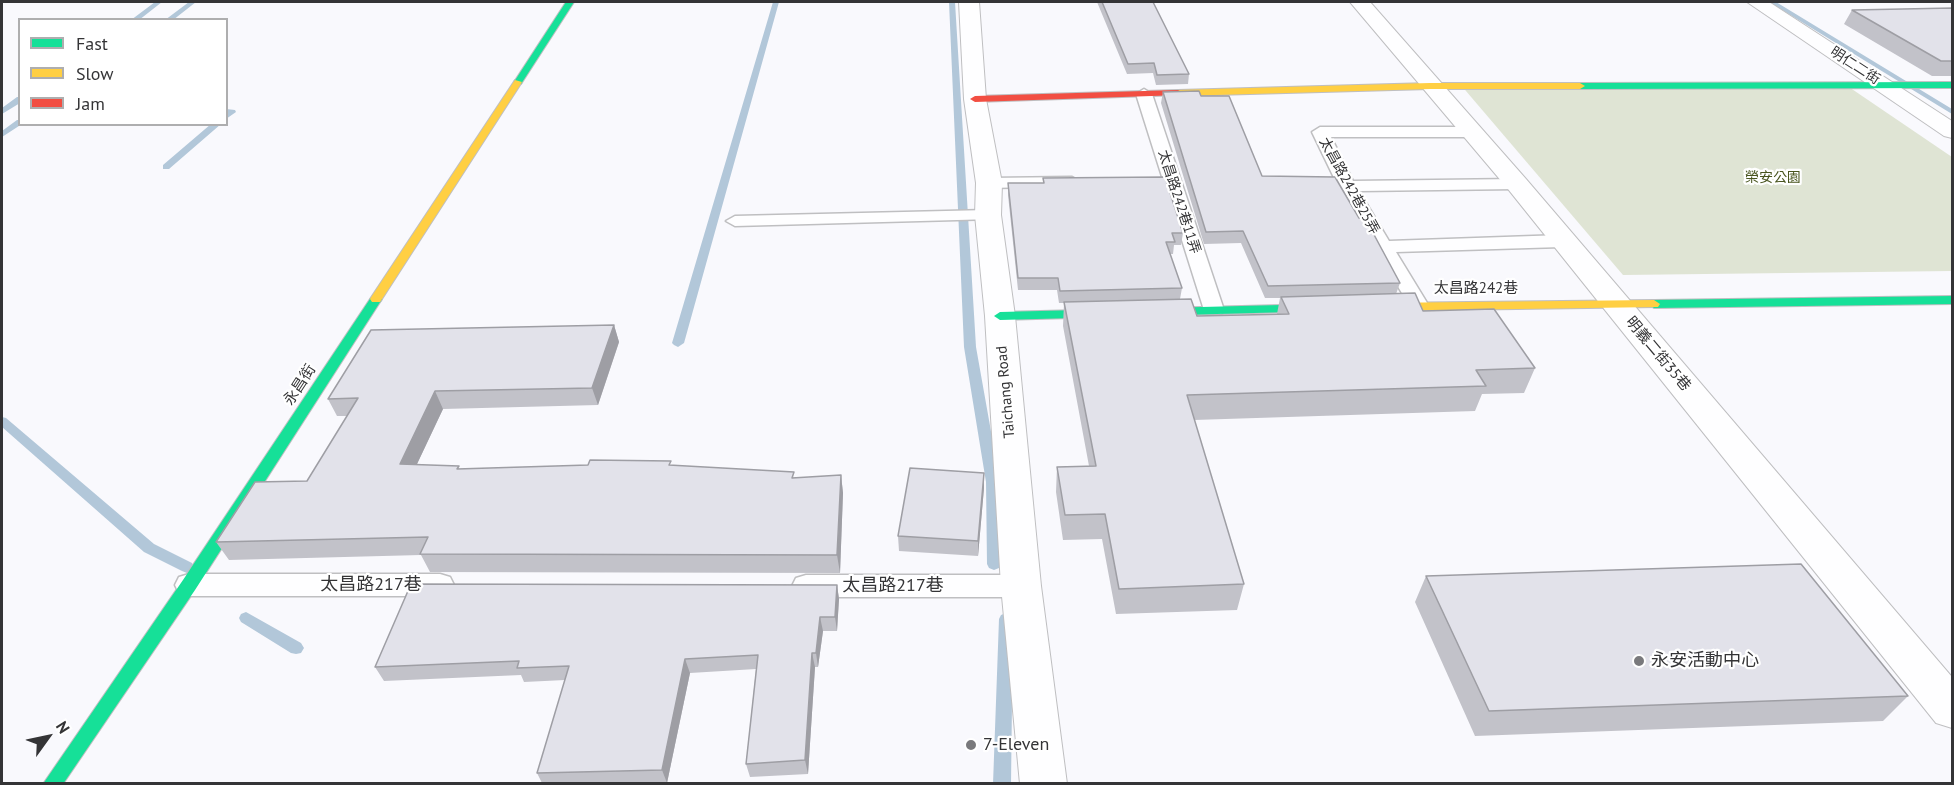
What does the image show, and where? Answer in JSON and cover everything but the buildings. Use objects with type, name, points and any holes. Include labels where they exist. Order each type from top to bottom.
[{"type":"street","name":"永昌街","points":[[52,783],[189,585],[570,2]]},
{"type":"street","name":"Taichang Road","points":[[969,2],[975,99],[989,183],[988,215],[1000,316],[1021,586],[1044,783]]},
{"type":"street","name":"明義二街35巷","points":[[1360,2],[1617,304],[1953,709]]},
{"type":"street","name":"明仁二街","points":[[1757,2],[1953,131]]},
{"type":"street","points":[[975,99],[1430,86],[1953,85]]},
{"type":"street","name":"太昌路242巷","points":[[1361,308],[1953,300]]},
{"type":"street","points":[[1000,316],[1338,308]]},
{"type":"lane","name":"太昌路242巷11弄","points":[[1144,94],[1214,310]]},
{"type":"lane","name":"太昌路242巷25弄","points":[[1419,306],[1347,186],[1320,132],[1470,132]]},
{"type":"lane","points":[[1149,181],[1172,180]]},
{"type":"lane","points":[[989,183],[1092,182]]},
{"type":"lane","points":[[1347,186],[1516,184]]},
{"type":"lane","points":[[735,220],[988,215]]},
{"type":"lane","points":[[1384,247],[1562,241]]},
{"type":"lane","name":"太昌路217巷","points":[[189,585],[462,585]]},
{"type":"lane","name":"太昌路217巷","points":[[783,586],[1021,586]]},
{"type":"green space","name":"榮安公園","points":[[1843,83],[1952,157],[1952,271],[1623,275],[1460,84]]},
{"type":"waterway","points":[[137,18],[159,2]]},
{"type":"waterway","points":[[171,18],[193,2]]},
{"type":"waterway","points":[[678,343],[776,2]]},
{"type":"waterway","points":[[952,2],[970,347],[993,482],[994,564]]},
{"type":"waterway","points":[[1772,2],[1952,112]]},
{"type":"waterway","points":[[2,112],[18,100]]},
{"type":"waterway","points":[[228,112],[232,112],[228,115]]},
{"type":"waterway","points":[[2,135],[18,123]]},
{"type":"waterway","points":[[166,167],[215,126]]},
{"type":"waterway","points":[[2,421],[149,548],[187,567]]},
{"type":"waterway","points":[[246,618],[296,648]]},
{"type":"waterway","points":[[1002,784],[1006,619]]},
{"type":"traffic: fast","points":[[518,82],[570,2]]},
{"type":"traffic: fast","points":[[1580,86],[1952,85]]},
{"type":"traffic: fast","points":[[52,784],[189,585],[376,299]]},
{"type":"traffic: fast","points":[[1654,304],[1952,300]]},
{"type":"traffic: fast","points":[[1000,316],[1322,308]]},
{"type":"traffic: slow","points":[[376,299],[518,82]]},
{"type":"traffic: slow","points":[[1178,93],[1430,86],[1580,86]]},
{"type":"traffic: slow","points":[[1376,307],[1654,304]]},
{"type":"traffic: jam","points":[[975,99],[1178,93]]},
{"type":"place","name":"永安活動中心","points":[[1639,661]]},
{"type":"place","name":"7-Eleven","points":[[971,745]]}]
